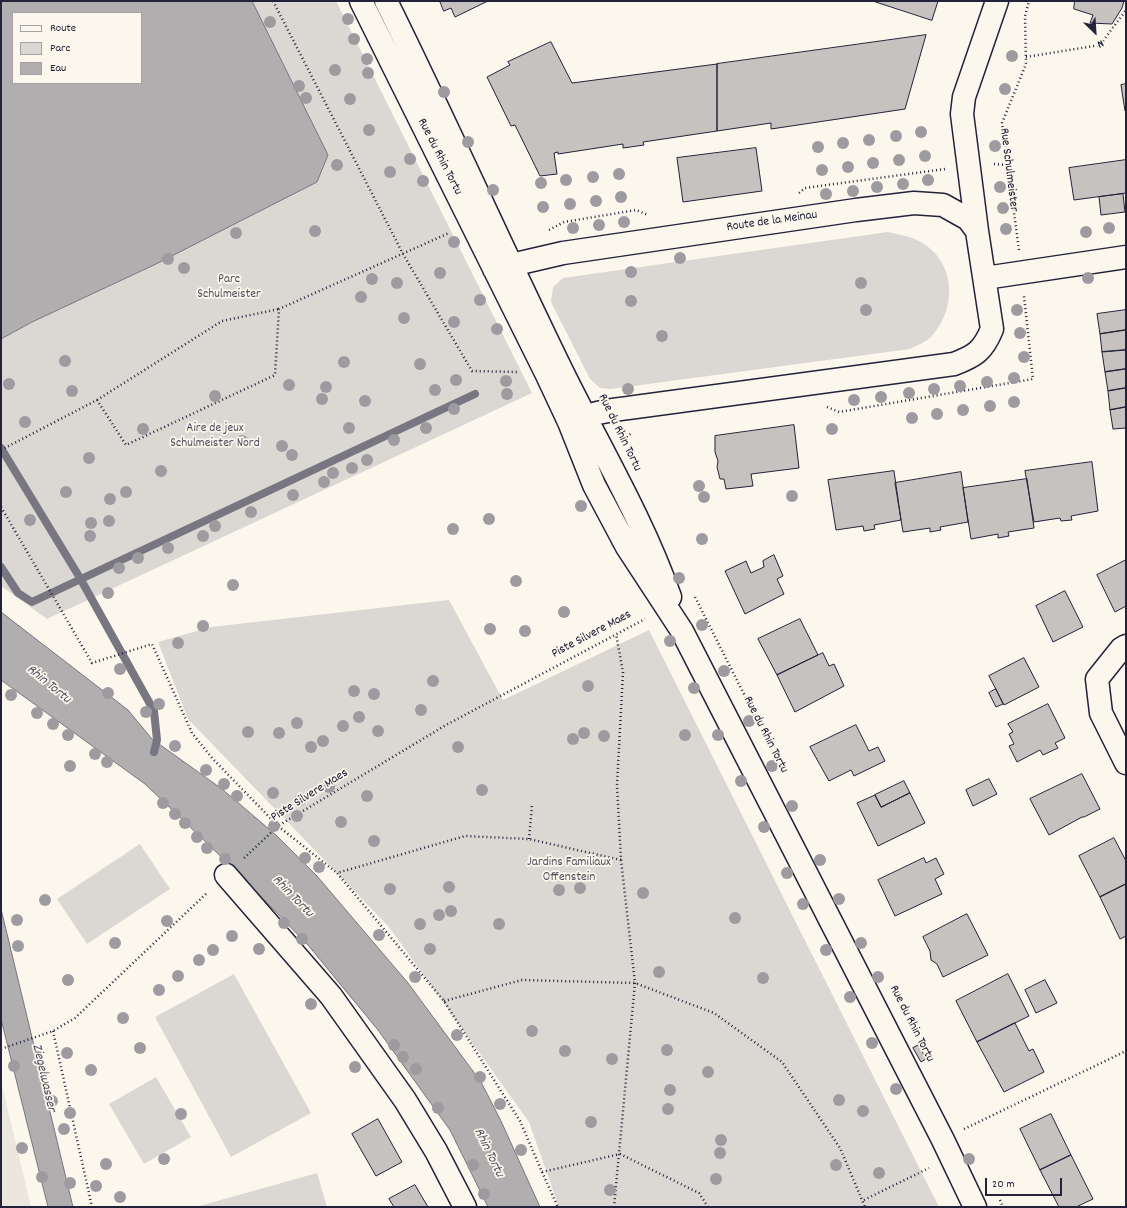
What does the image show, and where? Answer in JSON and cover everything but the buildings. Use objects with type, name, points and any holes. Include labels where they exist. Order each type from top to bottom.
[{"type":"street","name":"Rue du Rhin Tortu","points":[[361,1],[474,228],[503,267],[541,328],[577,419],[594,485],[645,576],[682,631],[943,1140],[975,1207]]},
{"type":"street","name":"Rue du Rhin Tortu","points":[[386,1],[503,267],[547,375],[577,419],[638,521],[665,583],[682,631]]},
{"type":"street","points":[[577,419],[608,410],[954,364],[973,357],[986,344],[992,329],[977,231],[962,114],[964,97],[997,1]]},
{"type":"street","name":"Route de la Meinau","points":[[503,267],[564,253],[856,210],[914,203],[943,205],[968,219],[977,231]]},
{"type":"street","points":[[985,278],[1126,257]]},
{"type":"street","points":[[1126,646],[1121,649],[1097,679],[1101,713],[1126,763]]},
{"type":"street","points":[[226,875],[331,996],[405,1100],[436,1151],[465,1207]]},
{"type":"path","points":[[274,1],[403,254],[472,371],[519,372],[547,375]]},
{"type":"path","name":"Rue Schulmeister","points":[[1022,273],[1002,123],[1026,64],[1025,16],[1030,1]]},
{"type":"path","points":[[1026,57],[1100,45],[1126,10]]},
{"type":"path","points":[[1,450],[97,400],[222,321],[279,309],[452,232],[474,228]]},
{"type":"path","points":[[97,400],[126,445],[275,375],[279,309]]},
{"type":"path","name":"Rue du Rhin Tortu","points":[[608,410],[626,445]]},
{"type":"path","points":[[1,507],[46,581],[92,663],[152,644],[192,734],[212,758],[278,826],[337,873],[444,1001],[520,1121],[558,1207]]},
{"type":"path","name":"Rue du Rhin Tortu","points":[[694,594],[757,719]]},
{"type":"path","name":"Piste Silvere Maes","points":[[1,1049],[53,1031],[75,1018],[278,826],[446,725],[667,608]]},
{"type":"path","points":[[614,1207],[635,983],[621,860],[617,785],[623,672],[616,634]]},
{"type":"path","points":[[529,839],[532,805]]},
{"type":"path","points":[[337,873],[465,836],[529,839],[621,860]]},
{"type":"path","points":[[444,1001],[522,980],[635,983],[714,1013],[782,1062],[840,1148],[864,1200],[865,1207]]},
{"type":"path","points":[[53,1031],[92,1207]]},
{"type":"path","points":[[960,1124],[964,1130],[1126,1051]]},
{"type":"path","points":[[542,1172],[620,1154],[699,1193],[708,1207]]},
{"type":"path","points":[[864,1200],[917,1174]]},
{"type":"path","points":[[996,1193],[1003,1207]]},
{"type":"shaded area","points":[[1,1081],[31,1207],[1,1207]]},
{"type":"green space","name":"Parc Schulmeister","points":[[1,1],[336,1],[532,393],[47,619],[1,586]]},
{"type":"green space","points":[[888,232],[912,238],[926,246],[937,256],[945,268],[948,282],[949,296],[946,311],[940,325],[929,339],[910,349],[611,389],[600,388],[590,379],[551,302],[553,287],[563,278]]},
{"type":"green space","name":"Jardins Familiaux Offenstein","points":[[449,600],[503,700],[649,630],[939,1207],[559,1207],[529,1122],[389,927],[188,719],[158,642],[211,627]]},
{"type":"green space","points":[[140,844],[170,889],[87,944],[57,899]]},
{"type":"green space","points":[[234,974],[311,1113],[231,1157],[155,1017]]},
{"type":"green space","points":[[156,1077],[191,1137],[144,1164],[109,1104]]},
{"type":"green space","points":[[317,1173],[327,1207],[196,1207]]},
{"type":"water","points":[[1,1],[252,1],[328,155],[317,182],[156,264],[32,322],[1,339]]},
{"type":"water","name":"Rhin Tortu","points":[[1,612],[128,710],[152,739],[222,789],[276,835],[317,876],[408,983],[481,1082],[501,1121],[540,1207],[488,1207],[450,1130],[378,1030],[308,945],[233,868],[145,784],[1,680]]},
{"type":"water","points":[[1,909],[73,1207],[48,1207],[1,1019]]},
{"type":"waterway","points":[[1,567],[18,593],[32,602],[475,394]]},
{"type":"waterway","points":[[1,448],[80,578],[154,711],[157,740],[154,752]]},
{"type":"park label","name":"Aire de jeux Schulmeister Nord","points":[[215,436]]},
{"type":"water label","name":"Ziegelwasser","points":[[43,1078]]}]
